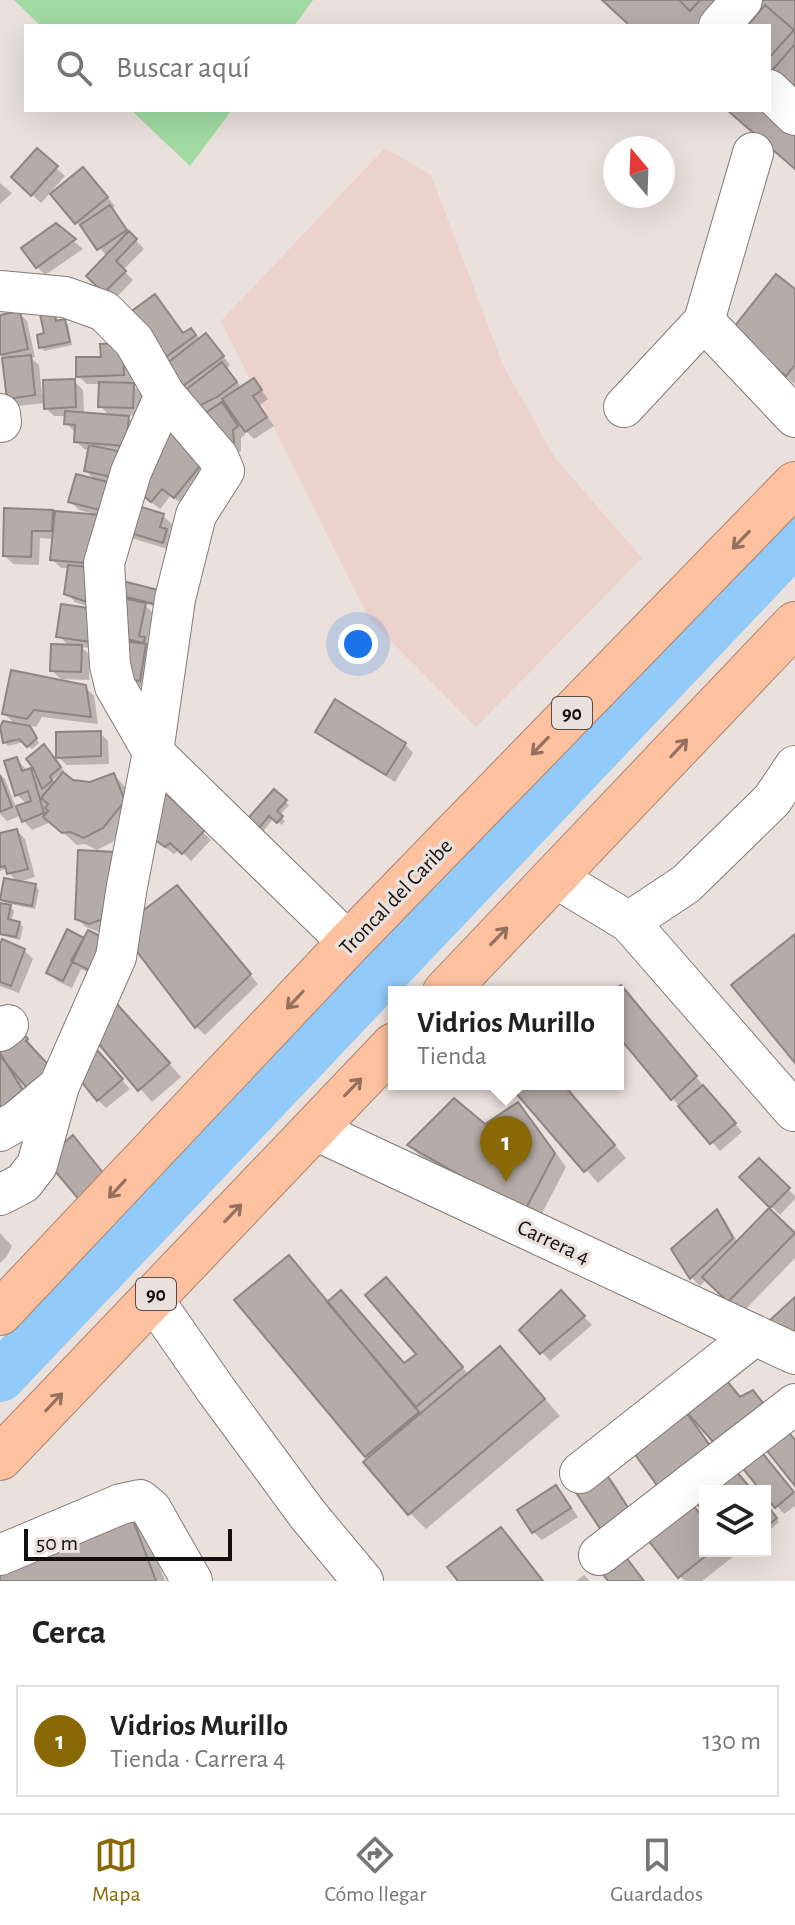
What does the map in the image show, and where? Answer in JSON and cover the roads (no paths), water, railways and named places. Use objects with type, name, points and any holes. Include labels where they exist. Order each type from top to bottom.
[{"type":"highway","name":"Troncal del Caribe","points":[[0,1313],[349,943],[795,484]]},
{"type":"highway","points":[[451,986],[795,624]]},
{"type":"highway","name":"90","points":[[0,1458],[388,1051]]},
{"type":"street","points":[[721,24],[742,0]]},
{"type":"street","points":[[771,92],[795,115]]},
{"type":"street","points":[[624,407],[704,321],[753,153]]},
{"type":"street","points":[[0,291],[65,297],[104,311],[134,341],[165,395],[218,457],[224,471],[196,515],[175,599],[153,752],[116,957],[59,1086],[37,1165],[23,1183],[0,1195]]},
{"type":"street","points":[[704,321],[795,417]]},
{"type":"street","points":[[165,395],[131,472],[104,563],[110,665],[115,686],[153,752],[349,943]]},
{"type":"street","points":[[0,414],[1,422]]},
{"type":"street","points":[[629,922],[686,884],[772,800],[795,766]]},
{"type":"street","points":[[556,878],[629,922],[795,1110]]},
{"type":"street","points":[[0,1131],[59,1086]]},
{"type":"street","name":"Carrera 4","points":[[313,1129],[795,1354]]},
{"type":"street","points":[[152,1298],[308,1515],[363,1581]]},
{"type":"street","points":[[580,1473],[755,1335]]},
{"type":"street","points":[[599,1555],[795,1404]]},
{"type":"street","points":[[0,1555],[121,1504],[140,1500],[151,1509],[192,1581]]},
{"type":"waterway","points":[[0,1377],[795,540]]},
{"type":"place","name":"Vidrios Murillo","points":[[506,1182]]}]
